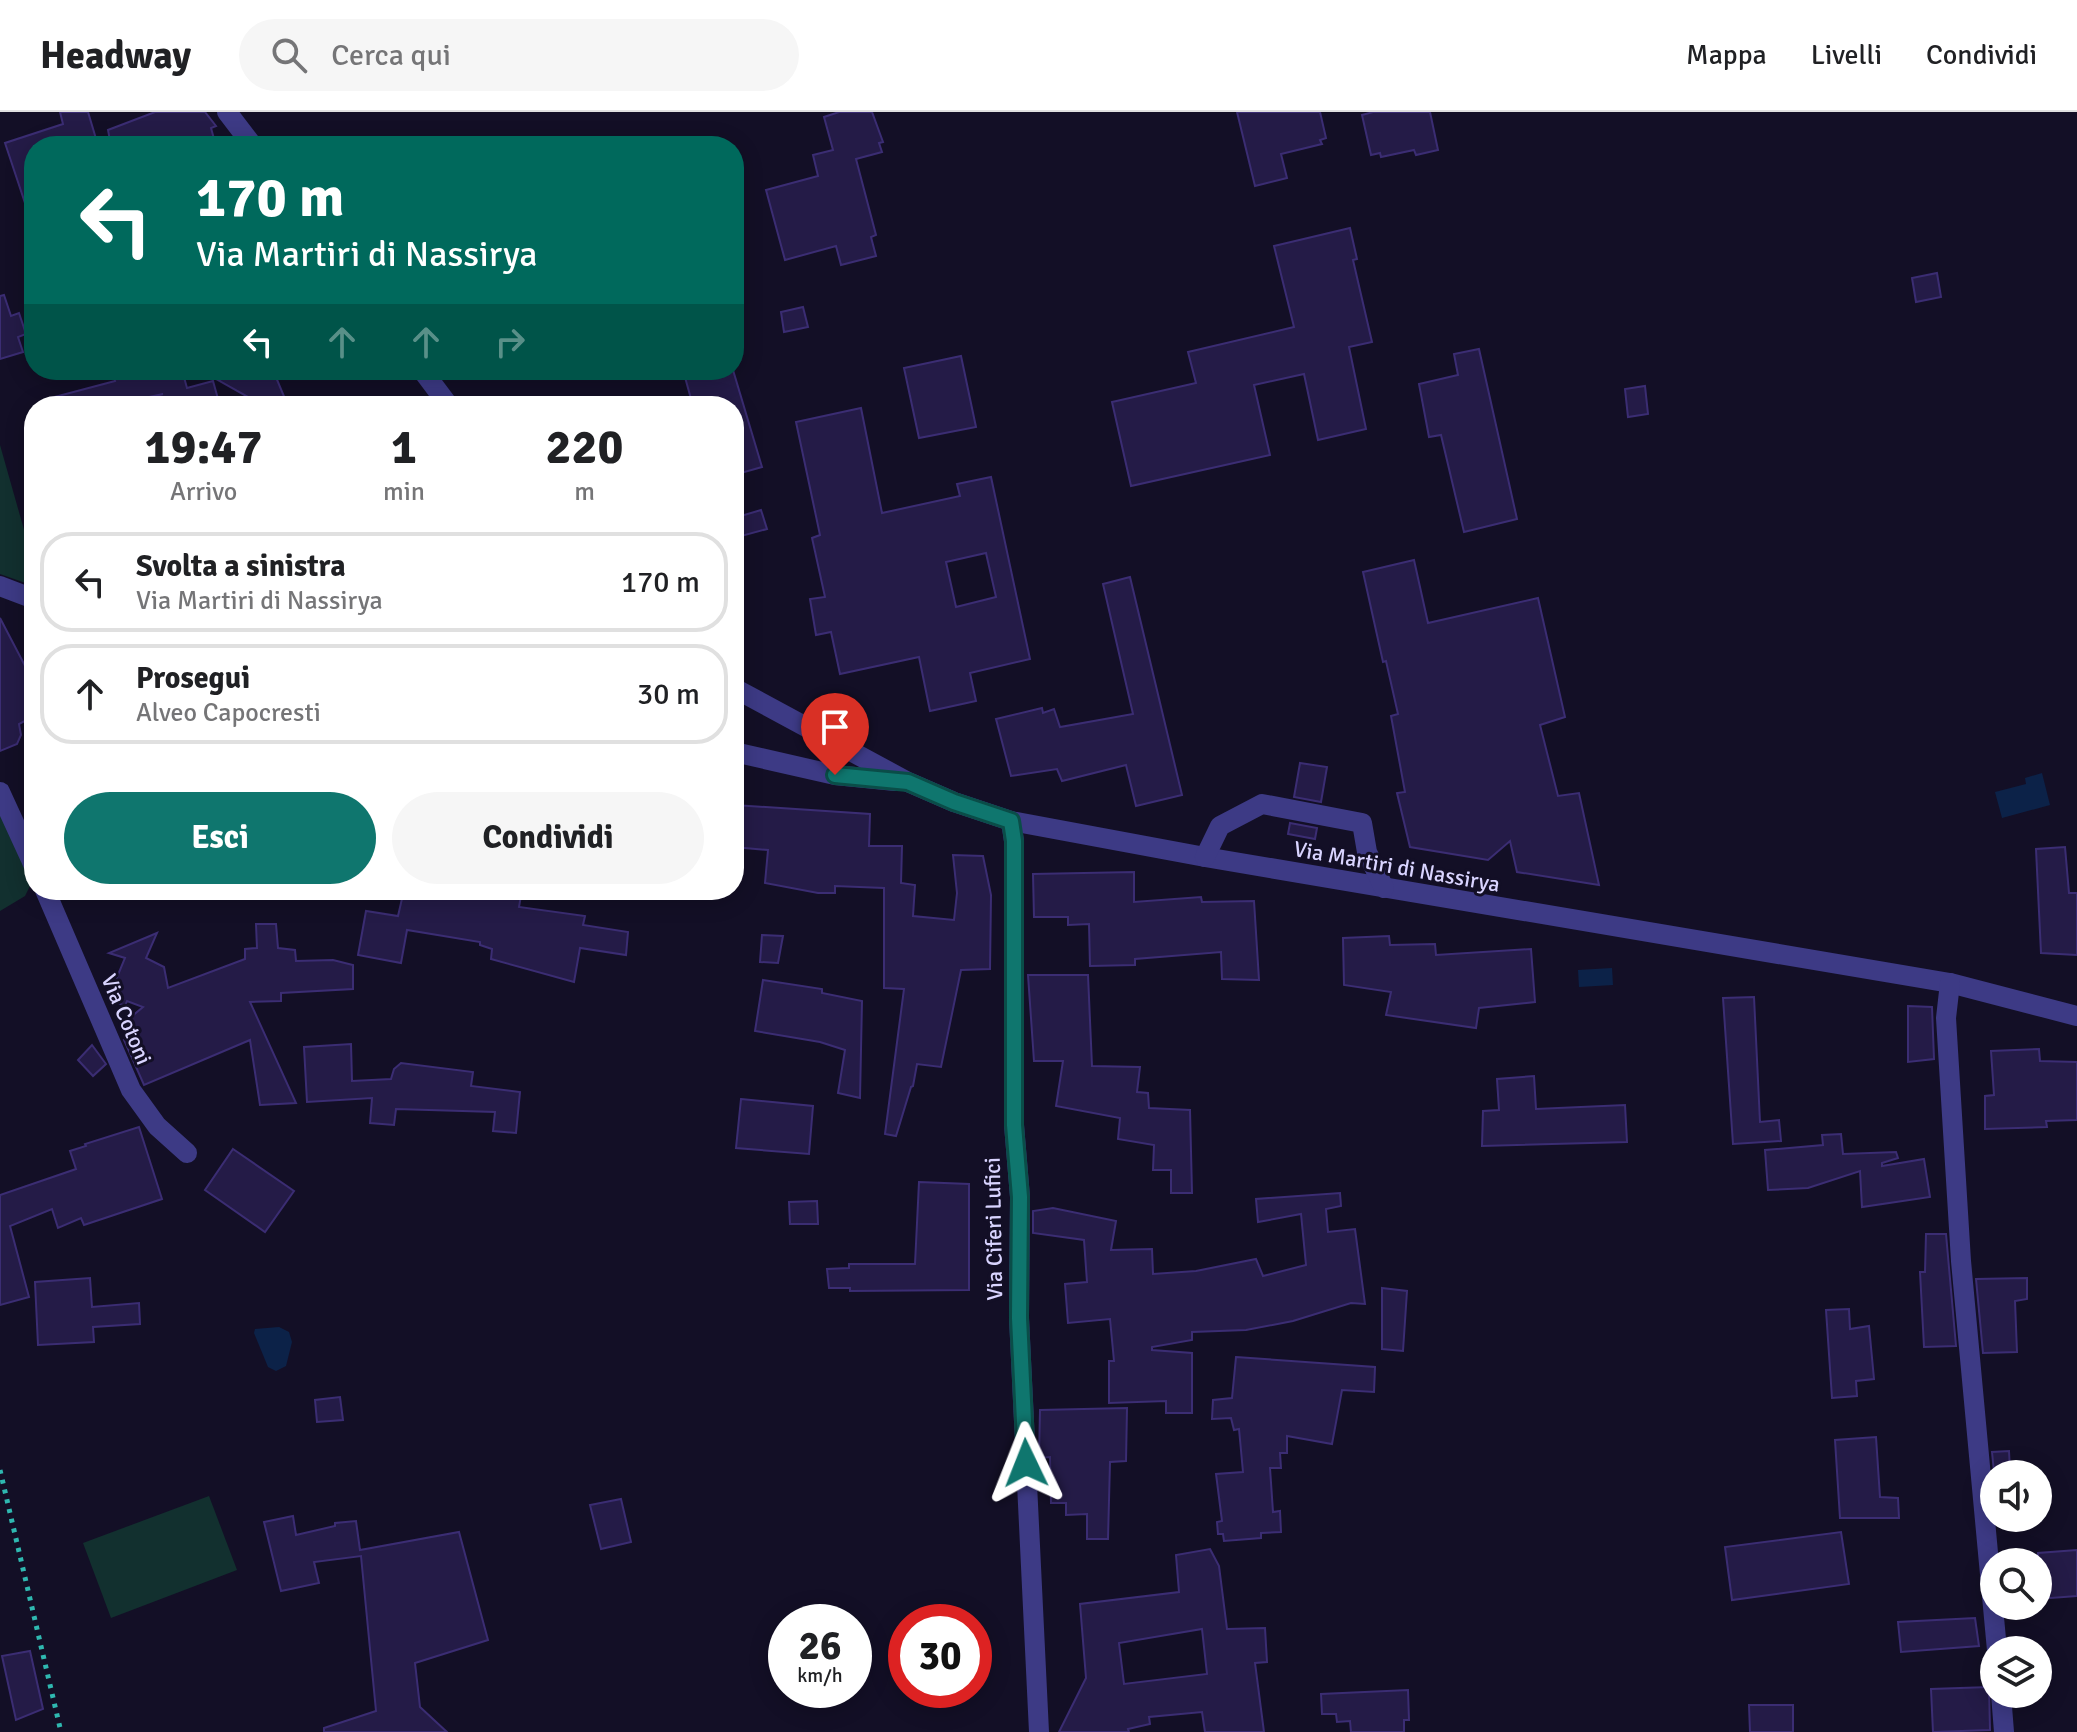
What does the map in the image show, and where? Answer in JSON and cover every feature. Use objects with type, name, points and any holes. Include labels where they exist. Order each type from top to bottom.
[{"type":"street","points":[[227,112],[245,136]]},
{"type":"street","points":[[0,586],[24,595]]},
{"type":"street","name":"Via Martiri di Nassirya","points":[[744,693],[908,782],[954,802],[1011,821],[1384,888],[1950,983],[2077,1016]]},
{"type":"street","points":[[744,754],[835,775],[908,782]]},
{"type":"street","points":[[0,792],[24,844]]},
{"type":"street","points":[[1205,857],[1220,826],[1262,804],[1362,823],[1367,852],[1384,888]]},
{"type":"street","name":"Via Ciferi Lufici","points":[[1011,821],[1014,841],[1014,1125],[1020,1197],[1019,1318],[1039,1732]]},
{"type":"street","name":"Via Cotoni","points":[[49,900],[131,1090],[157,1126],[187,1153]]},
{"type":"street","points":[[1950,983],[1946,1018],[1961,1261],[1996,1636]]},
{"type":"street","points":[[2002,1708],[2004,1732]]},
{"type":"path","points":[[0,1470],[61,1732]]},
{"type":"green space","points":[[0,445],[24,530],[24,582],[0,574]]},
{"type":"green space","points":[[0,810],[24,864],[24,897],[0,911]]},
{"type":"green space","points":[[209,1496],[237,1570],[111,1618],[83,1543]]},
{"type":"water","points":[[2042,773],[2050,805],[2002,818],[1995,792],[2026,784],[2025,778]]},
{"type":"water","points":[[1612,968],[1613,985],[1579,987],[1578,970]]},
{"type":"water","points":[[279,1327],[289,1332],[292,1342],[286,1366],[276,1371],[268,1367],[254,1333],[255,1329]]},
{"type":"building","points":[[60,112],[88,112],[95,136],[26,136],[63,124]]},
{"type":"building","points":[[155,112],[205,112],[216,126],[211,128],[213,136],[109,136],[108,130]]},
{"type":"building","points":[[839,112],[872,112],[883,142],[879,143],[882,152],[856,159],[876,235],[871,237],[876,256],[841,265],[836,246],[785,260],[766,190],[818,176],[813,155],[833,150],[824,117]]},
{"type":"building","points":[[1237,112],[1320,112],[1326,138],[1320,140],[1322,144],[1281,154],[1287,178],[1255,186]]},
{"type":"building","points":[[1373,112],[1430,112],[1438,150],[1416,155],[1414,150],[1381,157],[1380,153],[1371,155],[1362,115]]},
{"type":"building","points":[[24,137],[24,200],[5,143]]},
{"type":"building","points":[[1350,228],[1357,259],[1353,260],[1372,342],[1349,347],[1366,429],[1318,440],[1304,374],[1254,385],[1270,455],[1131,486],[1112,402],[1196,383],[1188,352],[1294,327],[1274,246]]},
{"type":"building","points":[[1937,273],[1941,297],[1916,302],[1912,278]]},
{"type":"building","points":[[4,295],[11,316],[19,313],[24,335],[18,337],[23,352],[0,359],[0,296]]},
{"type":"building","points":[[803,307],[808,327],[784,332],[781,312]]},
{"type":"building","points":[[1479,349],[1517,519],[1464,532],[1441,435],[1429,437],[1419,384],[1458,375],[1454,354]]},
{"type":"building","points":[[961,356],[976,427],[919,438],[904,368]]},
{"type":"building","points":[[185,380],[187,388],[213,381],[217,396],[58,396],[115,381]]},
{"type":"building","points":[[218,380],[277,380],[284,396],[246,396]]},
{"type":"building","points":[[686,380],[736,380],[741,396],[690,396]]},
{"type":"building","points":[[1645,386],[1648,414],[1628,417],[1625,389]]},
{"type":"building","points":[[744,407],[762,467],[744,472]]},
{"type":"building","points":[[861,408],[882,513],[960,496],[957,484],[991,477],[1030,659],[970,673],[976,701],[930,711],[919,657],[840,674],[831,632],[816,635],[810,599],[825,597],[812,538],[820,535],[796,422]],"holes":[[[986,553],[996,597],[956,607],[946,562]]]},
{"type":"building","points":[[761,510],[767,529],[744,535],[744,515]]},
{"type":"building","points":[[1414,560],[1428,623],[1538,598],[1565,717],[1540,725],[1558,796],[1579,793],[1599,885],[1517,872],[1510,841],[1488,860],[1410,847],[1397,793],[1405,792],[1391,716],[1398,714],[1363,572]]},
{"type":"building","points":[[1130,577],[1182,795],[1136,806],[1126,765],[1062,781],[1057,769],[1011,776],[996,719],[1042,708],[1043,713],[1054,709],[1060,727],[1133,714],[1103,584]]},
{"type":"building","points":[[0,618],[24,664],[24,721],[19,724],[21,735],[17,744],[0,751]]},
{"type":"building","points":[[1300,763],[1327,767],[1321,802],[1294,797]]},
{"type":"building","points":[[744,806],[870,814],[869,846],[902,846],[901,883],[915,885],[913,916],[954,920],[957,893],[953,855],[983,856],[991,895],[990,969],[961,970],[941,1067],[917,1064],[896,1136],[885,1134],[904,989],[884,988],[884,888],[835,886],[835,893],[818,893],[765,883],[768,850],[744,848]]},
{"type":"building","points":[[1290,823],[1317,828],[1315,839],[1288,834]]},
{"type":"building","points":[[2065,847],[2069,893],[2077,893],[2077,955],[2041,953],[2036,849]]},
{"type":"building","points":[[1134,872],[1134,902],[1201,897],[1202,902],[1254,901],[1259,980],[1222,979],[1221,952],[1135,959],[1135,965],[1090,966],[1089,924],[1068,925],[1068,917],[1034,917],[1033,874]]},
{"type":"building","points":[[402,900],[520,900],[519,907],[585,916],[583,925],[628,932],[626,955],[580,948],[574,982],[491,959],[492,949],[480,945],[480,942],[407,930],[401,963],[358,955],[366,911],[398,916]]},
{"type":"building","points":[[256,924],[276,924],[278,948],[295,950],[296,961],[333,960],[353,965],[353,989],[281,993],[281,1001],[250,1002],[296,1103],[260,1105],[250,1040],[144,1085],[124,1040],[129,1037],[125,1022],[143,1007],[127,1001],[125,1006],[108,999],[125,958],[109,953],[157,933],[146,958],[164,967],[168,988],[245,959],[245,949],[257,948]]},
{"type":"building","points":[[762,935],[783,936],[778,963],[760,962]]},
{"type":"building","points":[[1389,936],[1390,945],[1435,944],[1436,955],[1531,949],[1535,1002],[1479,1008],[1476,1028],[1386,1015],[1391,992],[1344,985],[1343,938]]},
{"type":"building","points":[[1028,975],[1088,975],[1092,1066],[1140,1067],[1137,1092],[1148,1093],[1149,1108],[1190,1110],[1192,1193],[1171,1193],[1171,1170],[1153,1170],[1154,1145],[1118,1139],[1120,1118],[1056,1106],[1063,1061],[1034,1061]]},
{"type":"building","points":[[763,980],[822,989],[822,993],[862,1001],[860,1098],[838,1093],[845,1050],[820,1042],[755,1031]]},
{"type":"building","points":[[1754,997],[1760,1122],[1779,1120],[1781,1141],[1733,1144],[1723,998]]},
{"type":"building","points":[[1908,1006],[1932,1007],[1934,1059],[1908,1062]]},
{"type":"building","points":[[351,1044],[352,1081],[391,1079],[394,1069],[401,1063],[473,1072],[471,1086],[520,1092],[516,1133],[493,1131],[495,1112],[396,1109],[394,1125],[370,1123],[372,1098],[307,1102],[304,1047]]},
{"type":"building","points":[[92,1045],[106,1064],[93,1076],[78,1060]]},
{"type":"building","points":[[2039,1049],[2040,1061],[2077,1062],[2077,1120],[2046,1121],[2047,1127],[1985,1129],[1985,1096],[1994,1095],[1991,1051]]},
{"type":"building","points":[[1534,1076],[1536,1109],[1625,1105],[1627,1142],[1482,1146],[1483,1111],[1499,1110],[1497,1079]]},
{"type":"building","points":[[741,1099],[813,1106],[809,1154],[736,1148]]},
{"type":"building","points":[[139,1127],[162,1199],[84,1225],[81,1218],[58,1228],[52,1209],[10,1226],[29,1297],[0,1305],[0,1195],[76,1169],[70,1151]]},
{"type":"building","points":[[1841,1134],[1843,1154],[1896,1152],[1898,1158],[1882,1163],[1882,1166],[1924,1159],[1930,1197],[1862,1207],[1860,1171],[1808,1188],[1768,1190],[1765,1150],[1823,1145],[1822,1135]]},
{"type":"building","points":[[233,1149],[294,1191],[265,1232],[205,1190]]},
{"type":"building","points":[[919,1182],[969,1184],[969,1290],[850,1291],[850,1288],[829,1288],[827,1269],[849,1268],[849,1264],[915,1264]]},
{"type":"building","points":[[1340,1193],[1341,1206],[1326,1209],[1328,1232],[1355,1229],[1365,1304],[1351,1303],[1293,1321],[1246,1330],[1192,1332],[1192,1340],[1152,1347],[1152,1350],[1192,1353],[1192,1413],[1166,1413],[1166,1401],[1109,1403],[1109,1361],[1114,1361],[1110,1319],[1068,1323],[1065,1284],[1087,1282],[1084,1240],[1033,1233],[1033,1211],[1053,1208],[1116,1221],[1111,1250],[1152,1249],[1153,1274],[1196,1271],[1256,1259],[1263,1276],[1306,1265],[1301,1214],[1258,1222],[1256,1199]]},
{"type":"building","points":[[817,1201],[818,1224],[790,1224],[789,1202]]},
{"type":"building","points":[[1926,1234],[1946,1234],[1956,1346],[1924,1347],[1920,1272],[1925,1272]]},
{"type":"building","points":[[90,1278],[92,1307],[139,1303],[140,1324],[93,1327],[94,1342],[38,1345],[35,1282]]},
{"type":"building","points":[[2027,1278],[2027,1299],[2015,1301],[2017,1352],[1983,1353],[1976,1279]]},
{"type":"building","points":[[1382,1288],[1407,1291],[1403,1351],[1382,1349]]},
{"type":"building","points":[[1849,1309],[1850,1329],[1869,1326],[1874,1379],[1856,1381],[1857,1396],[1832,1398],[1826,1310]]},
{"type":"building","points":[[1236,1357],[1375,1367],[1374,1392],[1342,1390],[1332,1444],[1287,1436],[1287,1453],[1280,1453],[1281,1468],[1270,1468],[1273,1512],[1280,1511],[1281,1532],[1261,1533],[1261,1538],[1224,1541],[1223,1534],[1218,1534],[1217,1522],[1222,1521],[1216,1474],[1243,1472],[1239,1429],[1234,1430],[1231,1418],[1212,1419],[1213,1400],[1232,1398]]},
{"type":"building","points":[[340,1397],[343,1420],[317,1422],[315,1400]]},
{"type":"building","points":[[1127,1408],[1126,1461],[1110,1462],[1108,1539],[1087,1539],[1087,1514],[1066,1515],[1066,1503],[1051,1503],[1050,1457],[1039,1458],[1040,1410]]},
{"type":"building","points":[[1876,1437],[1880,1497],[1898,1498],[1899,1518],[1840,1518],[1835,1440]]},
{"type":"building","points":[[2009,1451],[2009,1460],[1993,1460],[1992,1452]]},
{"type":"building","points":[[621,1499],[631,1542],[601,1549],[590,1505]]},
{"type":"building","points":[[293,1516],[296,1535],[335,1526],[335,1523],[356,1521],[360,1550],[459,1532],[488,1640],[415,1663],[420,1707],[447,1732],[324,1732],[324,1728],[376,1711],[361,1556],[314,1562],[319,1583],[281,1591],[264,1522]]},
{"type":"building","points":[[1841,1532],[1849,1584],[1732,1600],[1725,1547]]},
{"type":"building","points":[[1210,1549],[1219,1566],[1227,1629],[1265,1628],[1267,1662],[1255,1663],[1264,1732],[1205,1732],[1202,1712],[1149,1717],[1150,1724],[1128,1729],[1129,1732],[1059,1732],[1086,1678],[1080,1604],[1179,1592],[1176,1555]],"holes":[[[1202,1629],[1207,1674],[1124,1684],[1119,1643]]]},
{"type":"building","points":[[2077,1550],[2077,1596],[2052,1598],[2052,1552]]},
{"type":"building","points":[[1975,1618],[1979,1646],[1901,1652],[1898,1622]]},
{"type":"building","points":[[30,1651],[43,1709],[16,1720],[2,1656]]},
{"type":"building","points":[[1980,1687],[1980,1708],[1989,1708],[1990,1730],[1933,1732],[1931,1689]]},
{"type":"building","points":[[1408,1690],[1409,1720],[1404,1720],[1404,1732],[1351,1732],[1350,1721],[1337,1722],[1336,1714],[1322,1714],[1321,1694]]},
{"type":"building","points":[[1749,1705],[1793,1705],[1793,1732],[1750,1732]]},
{"type":"route","points":[[835,775],[908,782],[954,802],[1011,821],[1016,978],[1014,1125],[1020,1197],[1019,1318],[1026,1463]]}]
